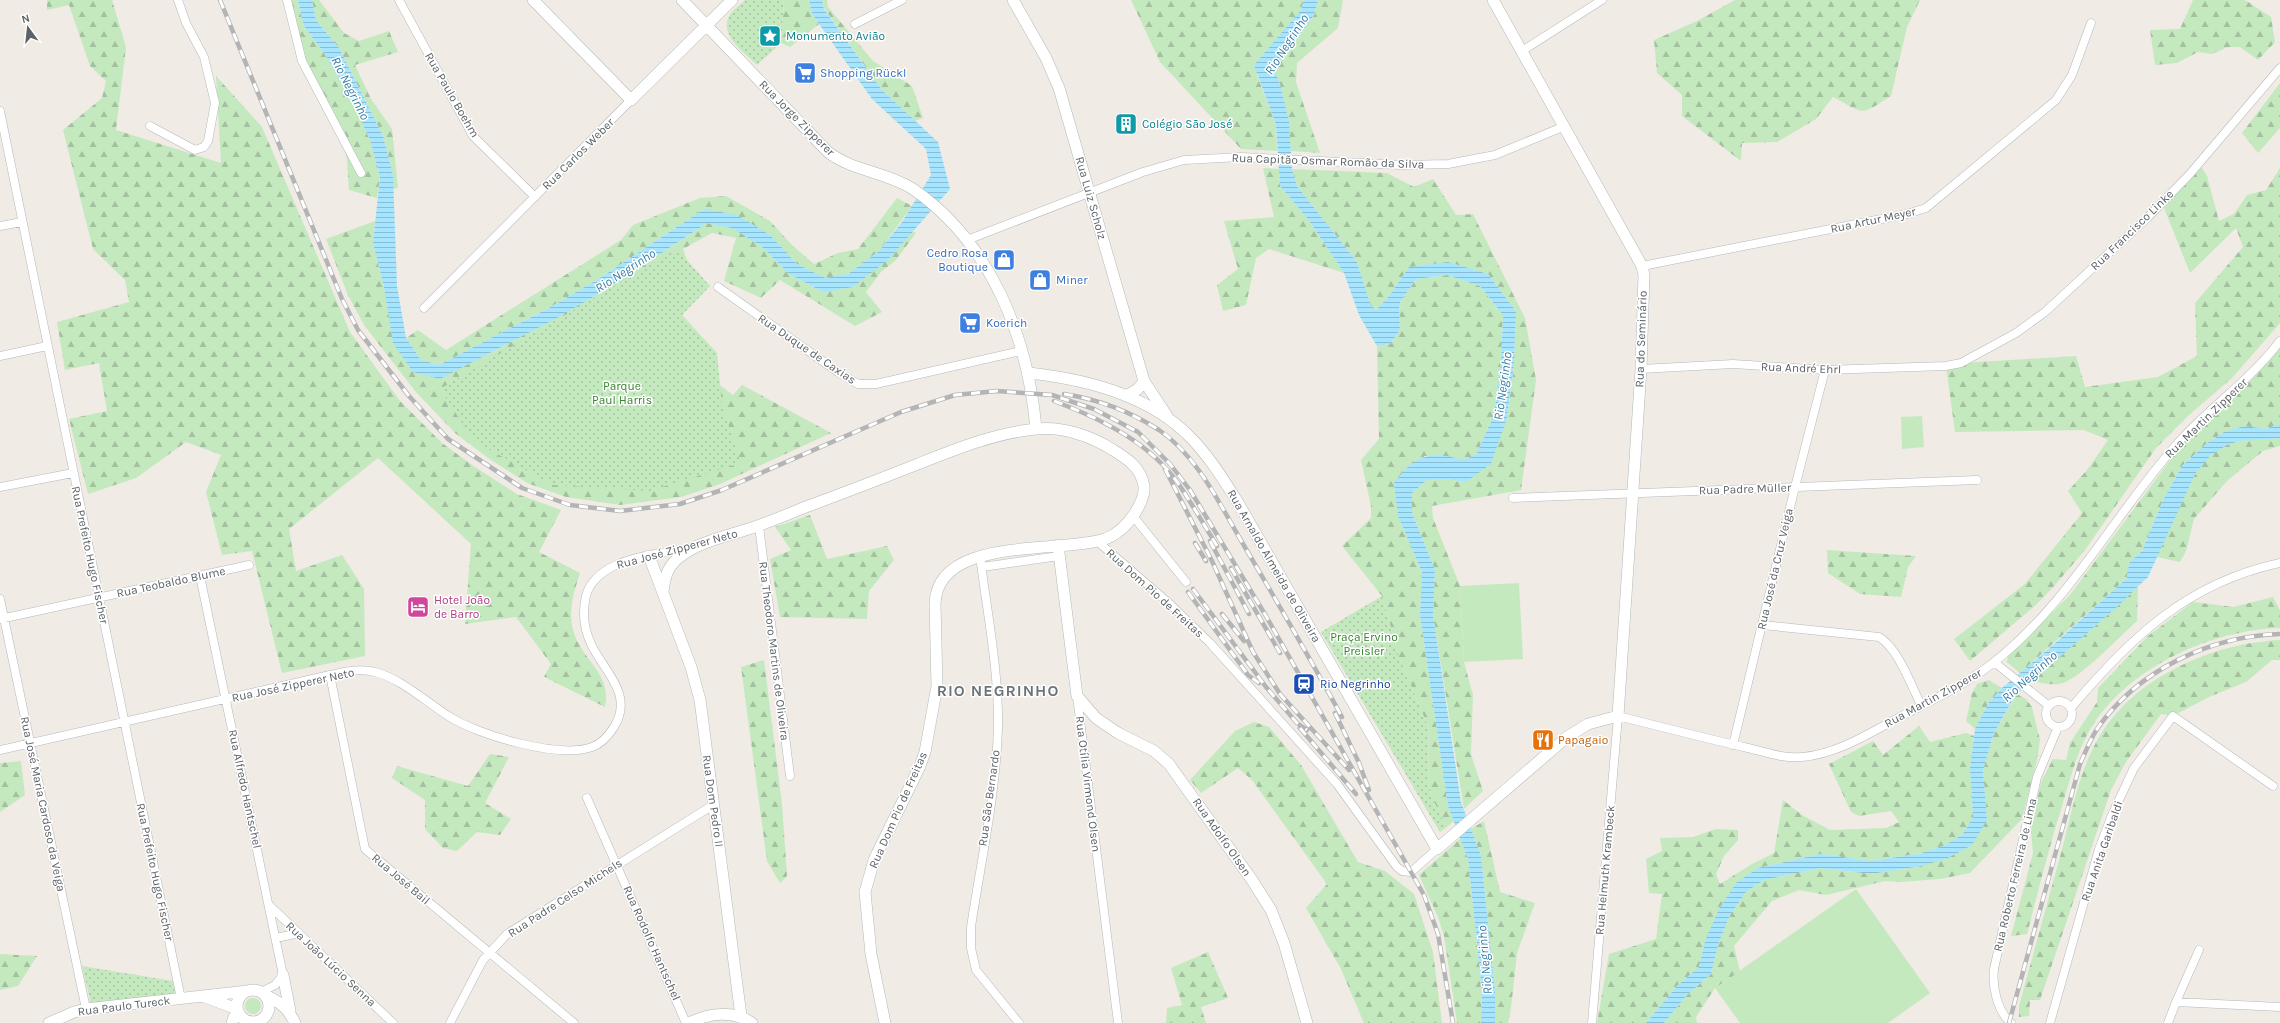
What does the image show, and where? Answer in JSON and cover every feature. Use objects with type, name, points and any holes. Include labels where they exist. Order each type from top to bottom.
[{"type":"street","points":[[150,126],[195,150],[204,147],[208,141],[215,103],[204,57],[186,23],[178,0]]},
{"type":"street","points":[[287,0],[302,61],[361,173]]},
{"type":"street","name":"Rua Paulo Boehm","points":[[399,0],[473,136],[534,197]]},
{"type":"street","points":[[533,0],[631,100]]},
{"type":"street","name":"Rua Jorge Zipperer","points":[[682,0],[833,156],[912,188],[941,211],[967,240],[995,281],[1021,351],[1029,373],[1033,392],[1036,429]]},
{"type":"street","name":"Rua Carlos Weber","points":[[424,308],[732,0]]},
{"type":"street","points":[[855,24],[902,0]]},
{"type":"street","name":"Rua Luiz Scholz","points":[[1013,0],[1046,58],[1059,88],[1144,381]]},
{"type":"street","name":"Rua do Seminário","points":[[1493,0],[1565,126],[1642,266],[1644,275],[1641,369],[1618,716]]},
{"type":"street","points":[[1522,51],[1602,0]]},
{"type":"street","name":"Rua Artur Meyer","points":[[1642,266],[1907,214],[1926,208],[2056,100],[2072,75],[2090,23]]},
{"type":"street","name":"Rua Francisco Linke","points":[[1961,363],[2030,325],[2094,268],[2147,218],[2189,175],[2280,68]]},
{"type":"street","name":"Rua Prefeito Hugo Fischer","points":[[0,111],[181,999]]},
{"type":"street","name":"Rua Capitão Osmar Romão da Silva","points":[[967,240],[1149,170],[1184,160],[1227,157],[1401,165],[1463,162],[1495,155],[1565,126]]},
{"type":"street","points":[[0,226],[22,222]]},
{"type":"street","name":"Rua Duque de Caxias","points":[[718,287],[838,372],[858,384],[876,384],[1021,351]]},
{"type":"street","name":"Rua Martin Zipperer","points":[[1453,835],[1480,810],[1567,737],[1588,724],[1618,716],[1787,757],[1810,756],[1853,742],[1921,705],[1994,662],[2061,596],[2178,442],[2258,368],[2280,341]]},
{"type":"street","points":[[0,356],[47,346]]},
{"type":"street","name":"Rua André Ehrl","points":[[1641,369],[1733,364],[1825,370],[1946,366],[1961,363]]},
{"type":"street","name":"Rua José da Cruz Veiga","points":[[1733,745],[1795,487],[1825,370]]},
{"type":"street","name":"Rua Arnaldo Almeida de Oliveira","points":[[1029,373],[1072,380],[1126,396],[1169,418],[1191,437],[1225,483],[1437,849]]},
{"type":"street","points":[[1126,396],[1138,389],[1144,381]]},
{"type":"street","name":"Rua Arnaldo Almeida de Oliveira","points":[[1144,381],[1169,418]]},
{"type":"street","name":"Rua José Zipperer Neto","points":[[0,750],[356,670],[384,675],[459,722],[501,738],[559,750],[571,751],[594,747],[608,736],[616,724],[621,701],[613,677],[592,647],[586,631],[583,609],[587,590],[598,576],[613,566],[649,556],[696,546],[759,526],[974,442],[1036,429],[1069,431],[1089,438],[1106,446],[1130,461],[1141,473],[1145,488],[1134,516],[1115,534],[1097,541]]},
{"type":"street","points":[[0,487],[73,473]]},
{"type":"street","name":"Rua Padre Müller","points":[[1513,498],[1977,480]]},
{"type":"street","points":[[1134,516],[1186,582]]},
{"type":"street","name":"Rua Theodoro Martins de Oliveira","points":[[759,526],[790,776]]},
{"type":"street","name":"Rua Dom Pio de Freitas","points":[[885,1023],[871,954],[866,892],[874,860],[920,766],[924,752],[937,686],[935,593],[944,577],[954,569],[981,562],[1058,550],[1097,541],[1171,605],[1210,643],[1337,784],[1397,867],[1402,871],[1411,872],[1453,835]]},
{"type":"street","points":[[664,591],[665,575],[670,566],[680,556],[696,546]]},
{"type":"street","name":"Rua Otília Virmond Olsen","points":[[1058,550],[1118,1023]]},
{"type":"street","name":"Rua Dom Pedro II","points":[[649,556],[664,591],[696,684],[741,1016]]},
{"type":"street","name":"Rua São Bernardo","points":[[981,562],[993,664],[998,727],[993,780],[971,927],[971,948],[976,970],[1019,1023]]},
{"type":"street","points":[[2071,708],[2125,649],[2174,607],[2212,586],[2280,563]]},
{"type":"street","name":"Rua Teobaldo Blume","points":[[2,619],[249,565]]},
{"type":"street","name":"Rua Alfredo Hantschel","points":[[200,576],[227,699],[276,938],[282,975]]},
{"type":"street","name":"Rua José Maria Cardoso da Veiga","points":[[0,599],[2,619],[30,743],[86,1009]]},
{"type":"street","points":[[1762,626],[1879,637],[1884,640],[1895,653],[1921,705]]},
{"type":"street","points":[[1994,662],[2049,706]]},
{"type":"street","name":"Rua José Bail","points":[[330,675],[365,849],[488,953],[574,1023]]},
{"type":"street","name":"Rua Adolfo Olsen","points":[[1077,696],[1087,708],[1106,725],[1162,757],[1176,771],[1261,893],[1277,922],[1307,1023]]},
{"type":"street","points":[[2058,701],[2063,701],[2071,708],[2072,713],[2068,723],[2058,727],[2053,725],[2047,716],[2049,706],[2058,701]]},
{"type":"street","name":"Rua Helmuth Krambeck","points":[[1592,1023],[1618,716]]},
{"type":"street","name":"Rua Anita Garibaldi","points":[[2050,1023],[2100,850],[2112,815],[2134,768],[2173,716],[2273,786]]},
{"type":"street","name":"Rua Roberto Ferreira de Lima","points":[[2011,1023],[2004,1014],[1996,995],[1993,979],[1994,969],[2037,777],[2058,727]]},
{"type":"street","name":"Rua Rodolfo Hantschel","points":[[587,798],[688,1023]]},
{"type":"street","name":"Rua Padre Celso Michels","points":[[450,1023],[479,967],[488,953],[515,928],[713,805]]},
{"type":"street","name":"Rua João Lúcio Senna","points":[[269,905],[393,1023]]},
{"type":"street","points":[[276,938],[299,934]]},
{"type":"street","points":[[2168,1023],[2199,950]]},
{"type":"street","points":[[263,994],[275,985],[282,975]]},
{"type":"street","points":[[282,975],[290,1012],[295,1023]]},
{"type":"street","points":[[232,1023],[237,1009],[238,1000],[248,991],[263,994],[277,1000],[290,1012]]},
{"type":"street","name":"Rua Paulo Tureck","points":[[49,1023],[74,1012],[86,1009],[248,991]]},
{"type":"street","points":[[237,1009],[239,1015],[251,1022],[259,1021],[267,1014],[269,1004],[263,994]]},
{"type":"street","name":"Rua Paulo Tureck","points":[[202,996],[237,1009]]},
{"type":"street","points":[[2176,1002],[2280,1007]]},
{"type":"street","points":[[688,1023],[697,1019],[721,1014],[741,1016],[752,1023]]},
{"type":"green space","points":[[47,0],[112,0],[126,47],[116,130],[221,163],[216,76],[262,127],[350,332],[400,401],[442,443],[475,467],[517,494],[561,510],[539,552],[580,573],[571,608],[573,630],[577,641],[595,667],[604,685],[606,695],[605,707],[544,677],[551,664],[516,617],[465,624],[471,544],[378,458],[289,529],[296,571],[342,555],[364,589],[365,656],[282,673],[252,551],[222,555],[206,492],[221,455],[186,442],[136,478],[88,494],[69,419],[107,411],[99,363],[65,370],[57,322],[129,302],[125,280],[93,249],[63,130],[102,98],[106,81],[90,66],[69,5],[47,10]]},
{"type":"green space","points":[[287,0],[298,0],[304,26],[326,56],[350,97],[370,140],[380,177],[377,198],[349,190],[346,146],[309,78]]},
{"type":"green space","points":[[312,0],[319,0],[344,33],[359,41],[389,31],[398,52],[355,65],[371,99],[392,129],[398,188],[393,189],[393,175],[383,136],[339,48],[316,20]]},
{"type":"green space","points":[[745,0],[784,0],[781,43],[757,65],[735,44],[727,30],[727,23],[730,14]]},
{"type":"green space","points":[[784,0],[809,0],[812,14],[819,24],[790,47],[781,43]]},
{"type":"green space","points":[[822,0],[827,0],[828,7],[873,61],[912,86],[923,118],[915,121],[882,90],[824,8]]},
{"type":"green space","points":[[1131,0],[1304,0],[1301,10],[1279,37],[1257,75],[1276,125],[1277,151],[1241,149],[1160,62]]},
{"type":"green space","points":[[1318,0],[1343,0],[1338,28],[1297,63],[1296,82],[1320,153],[1291,151],[1286,110],[1274,69],[1314,15]]},
{"type":"green space","points":[[1735,0],[1920,0],[1907,27],[1891,96],[1873,107],[1862,111],[1857,110],[1833,97],[1816,119],[1777,142],[1742,143],[1741,161],[1682,116],[1682,95],[1657,73],[1654,40],[1697,21]]},
{"type":"green space","points":[[2193,0],[2245,0],[2271,17],[2275,42],[2258,60],[2240,47],[2228,47],[2212,54],[2198,52],[2177,63],[2155,65],[2150,30],[2180,29]]},
{"type":"green space","points":[[2280,83],[2280,128],[2258,153],[2242,133]]},
{"type":"green space","points":[[2199,163],[2207,176],[2219,221],[2234,214],[2247,195],[2266,190],[2280,168],[2280,323],[2232,378],[2189,415],[2156,448],[2085,550],[2055,585],[2037,604],[1970,661],[1954,639],[2025,584],[2082,513],[2068,491],[2087,470],[2108,440],[2084,430],[1955,432],[1946,366],[1961,363],[2076,356],[2085,387],[2158,377],[2197,356],[2195,303],[2243,247],[2236,228],[2190,273],[2162,203]]},
{"type":"green space","points":[[1263,168],[1279,169],[1280,186],[1308,219],[1344,273],[1269,249],[1256,258],[1246,305],[1223,311],[1217,285],[1238,269],[1224,221],[1274,217]]},
{"type":"green space","points":[[1292,169],[1387,173],[1414,187],[1433,179],[1456,215],[1473,214],[1525,318],[1536,380],[1521,490],[1432,506],[1433,518],[1460,586],[1464,662],[1473,695],[1471,754],[1483,791],[1464,809],[1433,615],[1435,570],[1412,513],[1412,493],[1428,479],[1446,479],[1466,482],[1507,418],[1514,364],[1516,311],[1488,274],[1409,267],[1389,296],[1376,310],[1370,305],[1357,262],[1297,186]]},
{"type":"green space","points":[[726,196],[770,221],[792,245],[814,264],[838,253],[858,249],[897,198],[912,206],[879,251],[848,274],[825,279],[797,264],[770,235],[704,209],[600,278],[549,308],[439,365],[421,360],[406,338],[418,330],[446,350],[621,240],[633,225],[700,198]]},
{"type":"green space","name":"Parque Paul Harris","points":[[375,221],[373,243],[384,287],[413,372],[489,354],[607,289],[707,223],[732,227],[761,246],[789,274],[823,292],[888,260],[912,231],[916,233],[896,260],[881,272],[866,292],[882,312],[855,326],[780,280],[761,298],[724,281],[736,238],[712,233],[683,249],[689,265],[637,323],[733,395],[742,385],[831,433],[720,484],[681,497],[620,505],[566,497],[527,483],[488,458],[455,433],[415,391],[364,325],[348,295],[326,239]]},
{"type":"green space","name":"Parque Paul Harris","points":[[677,249],[710,286],[682,315],[717,353],[722,406],[741,463],[649,491],[553,485],[474,441],[440,389]]},
{"type":"green space","points":[[1447,275],[1480,286],[1503,315],[1501,363],[1494,415],[1476,455],[1463,461],[1444,456],[1424,456],[1398,516],[1422,572],[1420,615],[1448,806],[1454,821],[1447,827],[1432,798],[1428,781],[1429,729],[1399,657],[1382,596],[1342,546],[1371,518],[1371,506],[1361,460],[1379,439],[1377,346],[1390,344],[1400,330],[1399,304],[1416,279]]},
{"type":"green space","points":[[2280,348],[2280,424],[2265,429],[2245,427],[2224,432],[2206,444],[2182,466],[2163,500],[2142,551],[2129,563],[2127,578],[2020,673],[2007,662],[2008,656],[2070,595],[2182,444],[2244,388]]},
{"type":"green space","points":[[1922,416],[1924,447],[1902,449],[1901,417]]},
{"type":"green space","points":[[2280,438],[2280,446],[2263,451],[2227,481],[2194,519],[2186,551],[2180,562],[2157,557],[2184,493],[2193,477],[2216,451],[2235,442]]},
{"type":"green space","points":[[810,515],[827,559],[887,546],[894,560],[869,591],[867,619],[780,617],[770,559],[791,550],[775,527]]},
{"type":"green space","points":[[1827,550],[1916,556],[1908,567],[1901,597],[1860,594],[1828,573]]},
{"type":"green space","points":[[1519,583],[1523,659],[1464,662],[1460,586]]},
{"type":"green space","points":[[2138,587],[2137,621],[2091,664],[2063,683],[2051,684],[2032,681]]},
{"type":"green space","name":"Praça Ervino Preisler","points":[[1382,596],[1399,657],[1429,729],[1428,781],[1432,798],[1447,827],[1440,832],[1321,632]]},
{"type":"green space","points":[[2273,597],[2280,610],[2280,628],[2252,631],[2224,637],[2196,646],[2169,658],[2143,674],[2121,692],[2101,713],[2086,737],[2075,762],[2039,886],[2027,934],[2011,936],[2033,853],[2031,831],[2041,782],[2053,759],[2066,760],[2070,743],[2097,702],[2098,688],[2148,636],[2193,602],[2233,607]]},
{"type":"green space","points":[[2280,640],[2280,660],[2272,660],[2246,682],[2209,697],[2173,716],[2161,714],[2126,762],[2111,790],[2040,1000],[2030,1000],[2029,1016],[2019,1017],[2019,1006],[2078,786],[2088,759],[2101,734],[2116,713],[2135,695],[2179,666],[2229,648]]},
{"type":"green space","points":[[764,660],[782,804],[787,876],[780,883],[767,861],[741,667]]},
{"type":"green space","points":[[1989,680],[2002,688],[1989,702],[1975,729],[1966,721],[1972,693],[1977,684]]},
{"type":"green space","points":[[2017,694],[2026,699],[2032,707],[2040,740],[2037,760],[2022,819],[1970,873],[1940,879],[1900,882],[1885,881],[1826,895],[1799,890],[1772,901],[1734,946],[1740,971],[1715,988],[1696,1017],[1697,1023],[1664,1023],[1687,995],[1711,974],[1718,945],[1730,915],[1746,892],[1764,880],[1821,868],[1871,874],[1921,866],[1987,820],[1983,770],[1994,733]]},
{"type":"green space","points":[[1254,722],[1269,727],[1301,765],[1358,862],[1385,871],[1414,894],[1433,952],[1442,1023],[1364,1023],[1341,969],[1306,908],[1327,884],[1252,780],[1238,768],[1201,793],[1190,780],[1235,731]]},
{"type":"green space","points":[[1919,726],[1930,742],[1966,733],[1974,736],[1970,768],[1973,817],[1962,835],[1943,846],[1918,854],[1871,861],[1821,854],[1758,868],[1705,941],[1699,967],[1677,986],[1646,1023],[1597,1023],[1609,954],[1656,939],[1662,894],[1649,893],[1646,859],[1662,851],[1660,838],[1693,837],[1716,829],[1738,830],[1738,840],[1724,856],[1716,874],[1720,884],[1752,864],[1774,853],[1783,800],[1802,815],[1830,830],[1886,828],[1899,822],[1891,811],[1859,816],[1851,812],[1829,764],[1873,741],[1883,755]]},
{"type":"green space","points":[[490,754],[509,757],[485,803],[511,819],[500,835],[477,832],[457,851],[443,848],[425,829],[425,800],[392,778],[397,766],[468,786]]},
{"type":"green space","points":[[21,761],[25,795],[0,812],[0,763]]},
{"type":"green space","points":[[1484,821],[1500,892],[1535,903],[1517,953],[1508,1023],[1495,1023],[1495,990],[1481,856],[1471,829]]},
{"type":"green space","points":[[1461,838],[1468,859],[1482,991],[1481,1023],[1457,1023],[1444,936],[1438,917],[1419,875]]},
{"type":"green space","points":[[1856,889],[1930,993],[1888,1023],[1740,1023],[1715,988]]},
{"type":"green space","points":[[1208,952],[1228,998],[1201,1007],[1206,1023],[1166,1023],[1167,1008],[1182,1005],[1171,968]]},
{"type":"green space","points":[[0,954],[37,956],[18,986],[0,990]]},
{"type":"green space","points":[[82,966],[173,981],[175,994],[91,1004]]},
{"type":"green space","points":[[253,998],[260,1003],[261,1006],[256,1013],[253,1014],[246,1009],[245,1006],[250,999]]},
{"type":"water","points":[[298,0],[312,0],[316,20],[339,48],[383,136],[393,175],[397,286],[406,338],[421,360],[439,365],[549,308],[600,278],[704,209],[737,215],[770,235],[797,264],[825,278],[848,274],[879,251],[902,222],[931,175],[926,149],[872,99],[812,14],[809,0],[822,0],[824,9],[882,90],[938,142],[950,189],[888,260],[853,287],[823,292],[789,274],[761,246],[732,228],[707,223],[607,289],[555,319],[440,379],[413,372],[393,343],[384,287],[373,243],[380,177],[370,140],[350,97],[326,56],[304,26]]},
{"type":"water","points":[[1304,0],[1318,0],[1314,15],[1274,69],[1280,84],[1289,122],[1292,169],[1297,186],[1357,262],[1370,304],[1376,310],[1389,296],[1409,267],[1448,262],[1488,274],[1516,311],[1514,364],[1507,418],[1491,464],[1466,482],[1446,479],[1428,479],[1412,493],[1412,513],[1435,570],[1433,615],[1461,802],[1481,856],[1495,990],[1495,1023],[1481,1023],[1482,991],[1468,859],[1448,806],[1420,615],[1422,572],[1398,516],[1394,483],[1409,466],[1421,458],[1435,456],[1466,459],[1476,455],[1494,415],[1501,363],[1503,315],[1480,286],[1447,275],[1416,279],[1399,304],[1400,330],[1390,344],[1377,346],[1359,315],[1344,273],[1308,219],[1280,186],[1276,125],[1254,65],[1301,10]]},
{"type":"water","points":[[2280,424],[2280,438],[2239,441],[2227,445],[2211,455],[2195,474],[2148,577],[2117,607],[2015,696],[1994,733],[1983,770],[1987,820],[1972,845],[1948,858],[1921,866],[1871,874],[1821,868],[1764,880],[1746,892],[1730,915],[1718,945],[1711,974],[1687,995],[1664,1023],[1646,1023],[1677,986],[1699,967],[1705,941],[1719,909],[1736,883],[1758,868],[1821,854],[1871,861],[1918,854],[1943,846],[1962,835],[1973,817],[1970,768],[1975,729],[1989,702],[2002,688],[2053,645],[2127,578],[2129,563],[2142,551],[2163,500],[2182,466],[2206,444],[2224,432],[2245,426],[2265,429]]},
{"type":"railway","points":[[220,0],[342,299],[358,330],[409,396],[448,439],[522,488],[570,505],[620,511],[680,504],[722,490],[901,412],[955,395],[997,391],[1052,395],[1094,409],[1138,432],[1170,464],[1190,490],[1266,616],[1424,895],[1438,934],[1453,1023]]},
{"type":"railway","points":[[1064,394],[1089,399],[1137,417],[1159,430],[1186,454],[1198,469],[1218,501],[1342,717]]},
{"type":"railway","points":[[1054,401],[1107,424],[1124,434],[1155,457],[1180,486],[1217,546]]},
{"type":"railway","points":[[1165,469],[1212,561],[1253,652],[1280,694],[1349,770]]},
{"type":"railway","points":[[1210,541],[1249,614]]},
{"type":"railway","points":[[1195,543],[1206,561]]},
{"type":"railway","points":[[1231,568],[1280,653]]},
{"type":"railway","points":[[1193,589],[1266,687],[1297,723],[1307,730]]},
{"type":"railway","points":[[1188,592],[1248,675],[1259,683]]},
{"type":"railway","points":[[1222,614],[1244,641]]},
{"type":"railway","points":[[2009,1023],[2080,764],[2097,729],[2114,708],[2133,690],[2154,674],[2178,660],[2202,649],[2228,641],[2254,636],[2280,634]]},
{"type":"railway","points":[[1335,713],[1359,763],[1369,790]]},
{"type":"railway","points":[[1300,728],[1356,794]]},
{"type":"place","name":"Monumento Avião","points":[[770,36]]},
{"type":"place","name":"Shopping Rückl","points":[[805,73]]},
{"type":"place","name":"Colégio São José","points":[[1126,124]]},
{"type":"place","name":"Cedro Rosa Boutique","points":[[1004,260]]},
{"type":"place","name":"Miner","points":[[1040,280]]},
{"type":"place","name":"Koerich","points":[[970,323]]},
{"type":"place","name":"Hotel João de Barro","points":[[418,607]]},
{"type":"place","name":"Rio Negrinho","points":[[1304,684]]},
{"type":"place","name":"Papagaio","points":[[1543,740]]},
{"type":"district","name":"RIO NEGRINHO","points":[[998,690]]}]
